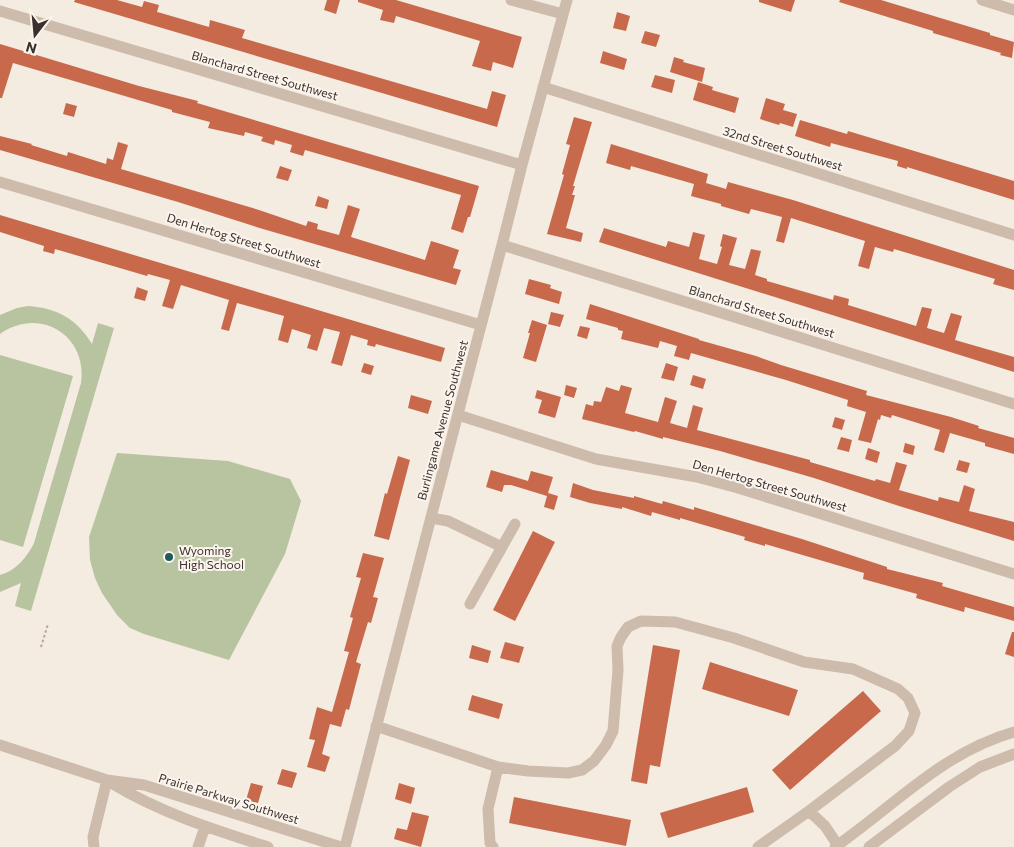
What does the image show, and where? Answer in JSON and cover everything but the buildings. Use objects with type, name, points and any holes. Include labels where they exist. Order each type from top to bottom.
[{"type":"street","points":[[510,0],[563,14]]},
{"type":"street","name":"Burlingame Avenue Southwest","points":[[345,847],[522,165],[567,0]]},
{"type":"street","points":[[982,0],[1014,10]]},
{"type":"street","name":"Blanchard Street Southwest","points":[[0,11],[522,165]]},
{"type":"street","name":"32nd Street Southwest","points":[[543,87],[1014,235]]},
{"type":"street","name":"Den Hertog Street Southwest","points":[[0,182],[481,325]]},
{"type":"street","name":"Blanchard Street Southwest","points":[[502,245],[1014,404]]},
{"type":"street","name":"Den Hertog Street Southwest","points":[[458,415],[596,459],[697,477],[738,488],[1014,574]]},
{"type":"street","points":[[431,518],[448,521],[502,547]]},
{"type":"street","points":[[470,604],[516,524]]},
{"type":"street","points":[[376,726],[498,766],[528,771],[568,773],[582,770],[594,761],[606,746],[613,731],[618,670],[617,646],[628,627],[641,620],[674,622],[734,638],[804,662],[853,669],[898,689],[908,698],[915,714],[909,731],[895,746],[758,847]]},
{"type":"street","points":[[809,811],[825,826],[837,846],[937,769],[984,742],[1014,732]]},
{"type":"street","name":"Prairie Parkway Southwest","points":[[0,745],[107,780],[144,785],[341,847]]},
{"type":"street","points":[[869,847],[949,787],[980,767],[1014,754]]},
{"type":"street","points":[[493,847],[490,843],[488,809],[498,766]]},
{"type":"street","points":[[93,845],[107,780]]},
{"type":"street","name":"Prairie Parkway Southwest","points":[[107,780],[138,799],[250,844],[268,847]]},
{"type":"street","points":[[198,847],[205,826]]},
{"type":"path","points":[[41,647],[48,624]]},
{"type":"green space","points":[[28,306],[48,309],[65,316],[80,328],[92,344],[98,323],[114,328],[31,611],[15,606],[21,583],[0,592],[0,575],[20,563],[34,543],[81,383],[81,366],[77,351],[69,339],[58,330],[45,325],[30,323],[15,326],[0,334],[0,315]]},
{"type":"green space","points":[[0,355],[73,376],[23,547],[0,540]]},
{"type":"green space","points":[[117,453],[228,461],[290,479],[301,501],[285,554],[229,660],[130,628],[117,615],[102,593],[90,560],[89,537]]},
{"type":"place","name":"Wyoming High School","points":[[169,557]]}]
